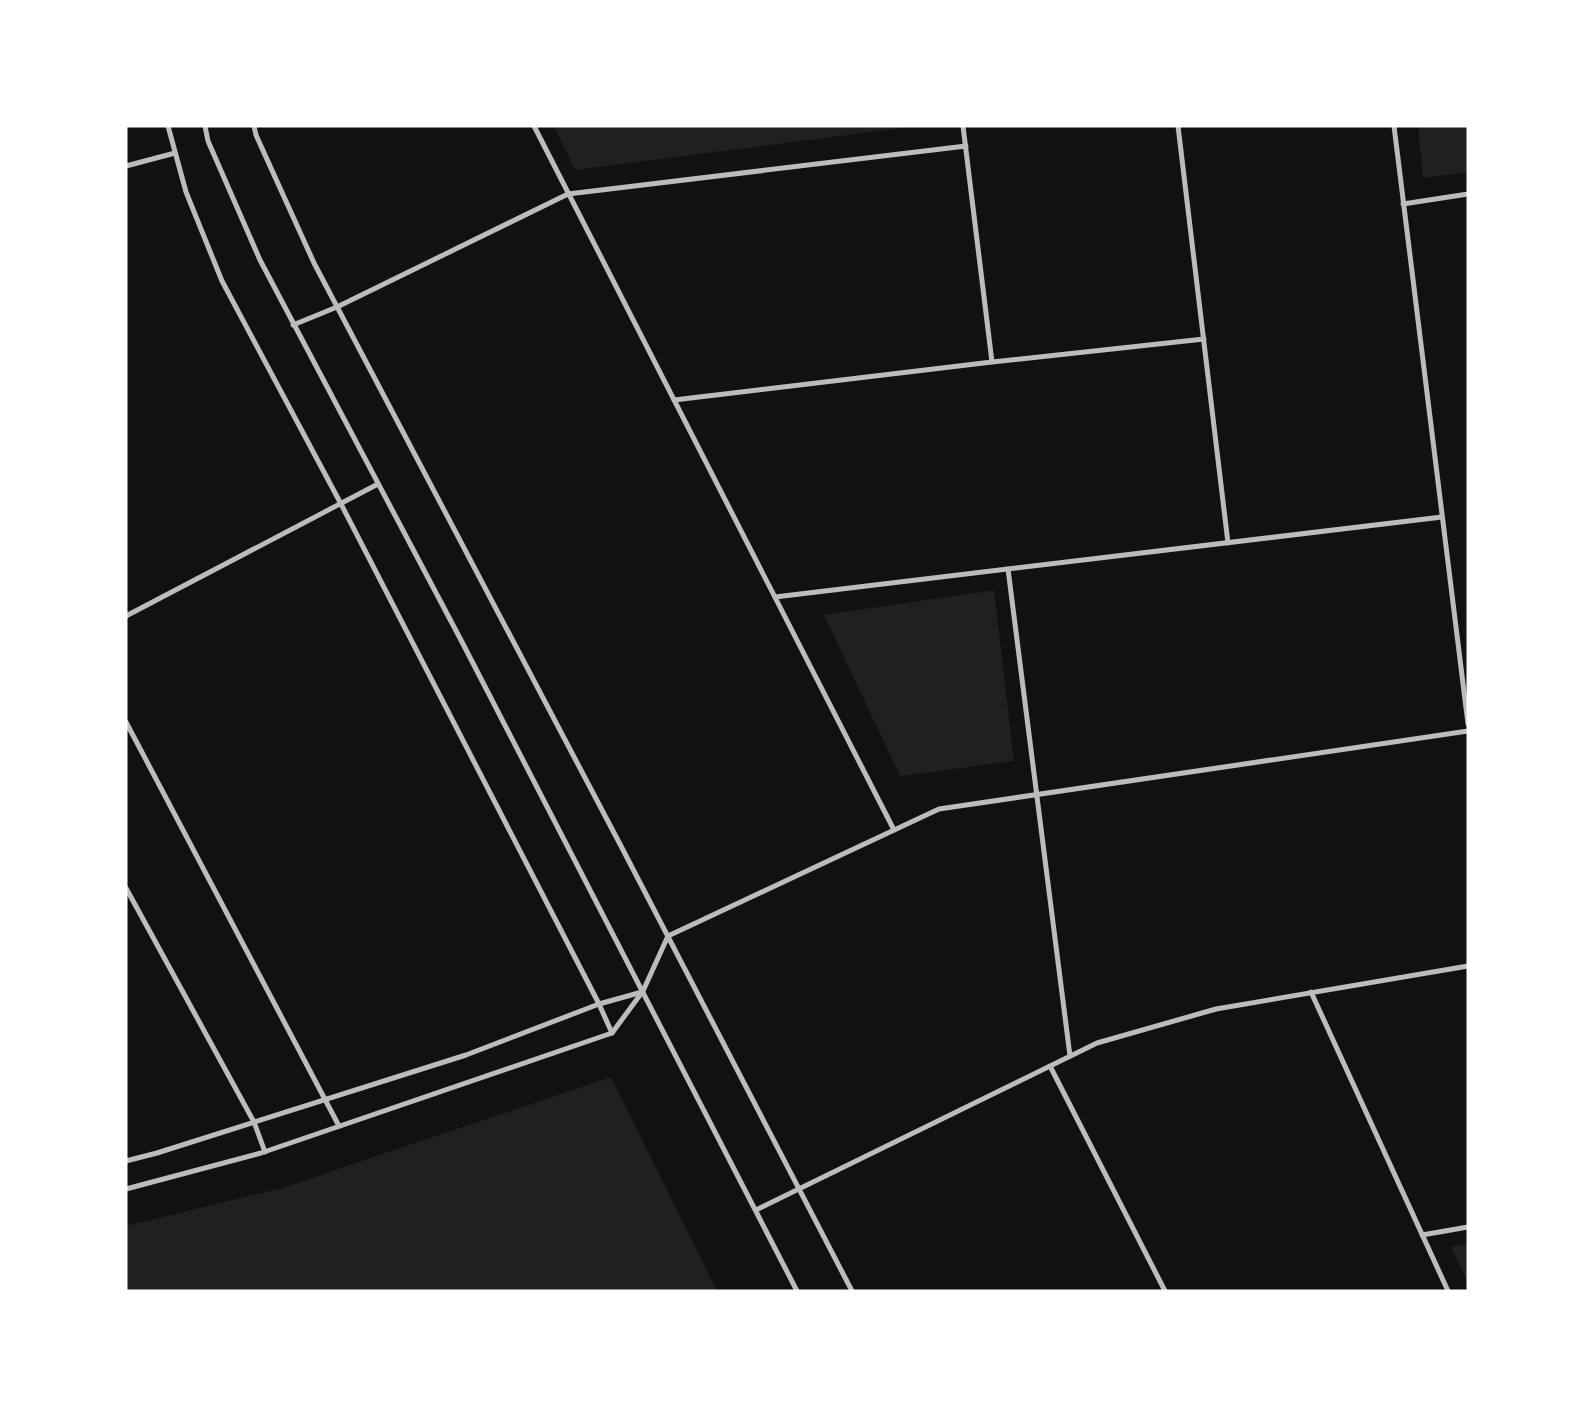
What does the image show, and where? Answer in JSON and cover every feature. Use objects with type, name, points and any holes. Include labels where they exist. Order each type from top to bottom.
[{"type":"street","points":[[168,126],[186,192],[222,280],[341,504],[599,1004],[612,1033]]},
{"type":"street","points":[[205,126],[208,141],[260,260],[293,325],[643,991],[797,1291]]},
{"type":"street","points":[[254,126],[256,135],[314,263],[668,936],[852,1291]]},
{"type":"street","points":[[534,126],[894,830]]},
{"type":"street","points":[[963,126],[992,362]]},
{"type":"street","points":[[1178,126],[1228,543]]},
{"type":"street","points":[[1394,126],[1468,724]]},
{"type":"street","points":[[293,325],[338,308],[568,194],[966,146]]},
{"type":"street","points":[[126,166],[175,153]]},
{"type":"street","points":[[1403,204],[1468,194]]},
{"type":"street","points":[[674,400],[1204,339]]},
{"type":"street","points":[[126,616],[378,484]]},
{"type":"street","points":[[775,597],[1442,517]]},
{"type":"street","points":[[1008,569],[1070,1056]]},
{"type":"street","points":[[126,722],[339,1126]]},
{"type":"street","points":[[126,1188],[265,1152],[612,1033],[643,991],[668,936],[939,809],[1468,731]]},
{"type":"street","points":[[126,888],[254,1122],[265,1152]]},
{"type":"street","points":[[756,1210],[1097,1042],[1216,1009],[1468,966]]},
{"type":"street","points":[[126,1160],[157,1153],[466,1055],[599,1004],[643,991]]},
{"type":"street","points":[[1311,992],[1448,1291]]},
{"type":"street","points":[[1050,1066],[1165,1291]]},
{"type":"street","points":[[1422,1235],[1468,1227]]},
{"type":"shaded area","points":[[554,126],[918,126],[575,170]]},
{"type":"shaded area","points":[[1418,126],[1468,126],[1468,172],[1423,178]]},
{"type":"shaded area","points":[[994,590],[1014,761],[900,776],[824,615]]},
{"type":"shaded area","points":[[611,1077],[717,1291],[126,1291],[126,1226],[282,1188]]},
{"type":"shaded area","points":[[1468,1244],[1468,1284],[1451,1247]]}]
